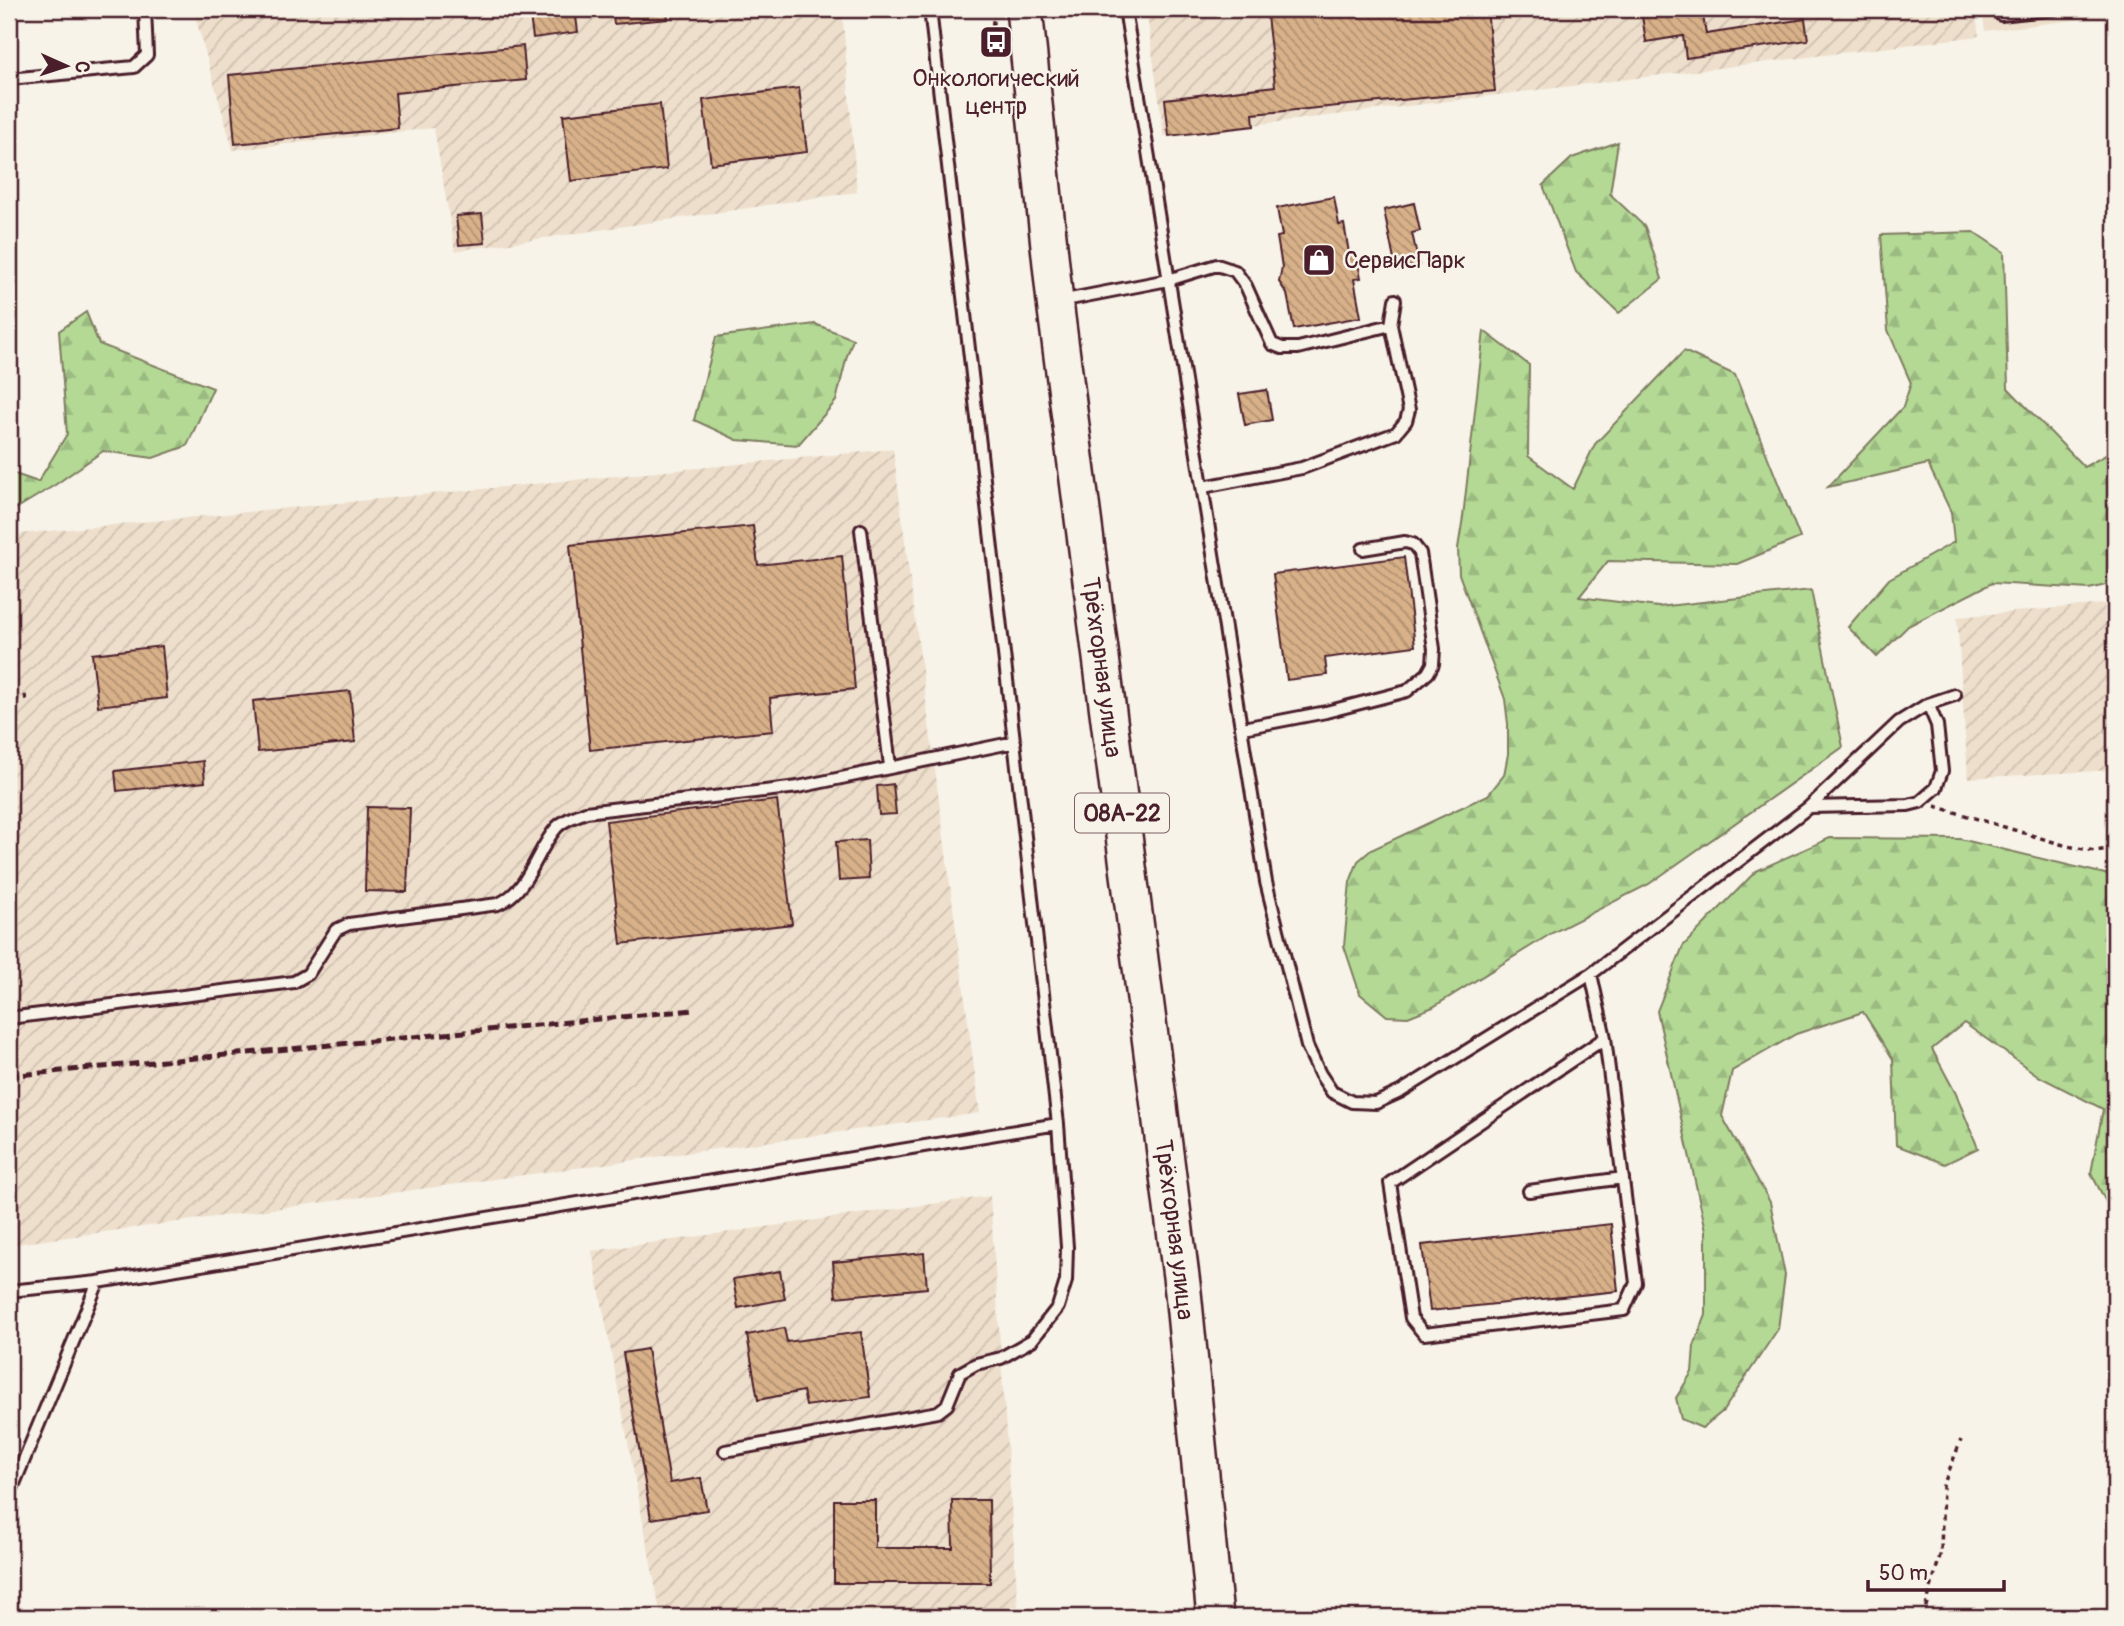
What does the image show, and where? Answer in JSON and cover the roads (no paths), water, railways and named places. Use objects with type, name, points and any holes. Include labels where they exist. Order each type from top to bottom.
[{"type":"highway","name":"Трёхгорная улица","points":[[1024,9],[1055,302],[1183,1292],[1215,1617]]},
{"type":"lane","points":[[9,79],[134,67],[147,55],[145,9]]},
{"type":"lane","points":[[725,1451],[938,1412],[947,1405],[960,1373],[976,1364],[1001,1358],[1032,1340],[1058,1307],[1066,1281],[1067,1247],[1058,1124],[930,9]]},
{"type":"lane","points":[[1125,9],[1266,882],[1307,1046],[1332,1093],[1352,1102],[1376,1103],[1388,1098],[1591,974],[1809,807],[1899,722],[1928,704],[1955,695]]},
{"type":"lane","points":[[2001,15],[2055,9]]},
{"type":"lane","points":[[1055,302],[1168,280],[1217,265],[1235,271],[1246,286],[1272,344],[1282,348],[1298,348],[1391,325]]},
{"type":"lane","points":[[1203,487],[1302,468],[1396,433],[1406,421],[1409,410],[1391,325],[1395,300]]},
{"type":"lane","points":[[861,530],[890,766]]},
{"type":"lane","points":[[1243,728],[1326,712],[1407,691],[1428,673],[1433,664],[1434,649],[1420,553],[1413,544],[1405,542],[1363,549]]},
{"type":"lane","points":[[1809,807],[1908,805],[1920,802],[1936,788],[1941,771],[1937,725],[1928,704]]},
{"type":"lane","points":[[9,1018],[294,982],[309,974],[336,930],[349,924],[498,904],[510,899],[521,888],[558,827],[570,817],[598,810],[798,787],[1014,742]]},
{"type":"lane","points":[[1591,974],[1605,1038],[1636,1283],[1624,1310],[1424,1334],[1411,1318],[1390,1184],[1605,1038]]},
{"type":"lane","points":[[9,1291],[98,1282],[1058,1124]]},
{"type":"lane","points":[[1529,1191],[1623,1178]]},
{"type":"lane","points":[[9,1496],[98,1282]]},
{"type":"railway","points":[[9,700],[27,697]]},
{"type":"railway","points":[[9,1076],[693,1010]]},
{"type":"place","name":"Онкологический центр","points":[[996,42]]},
{"type":"place","name":"СервисПарк","points":[[1319,260]]}]
